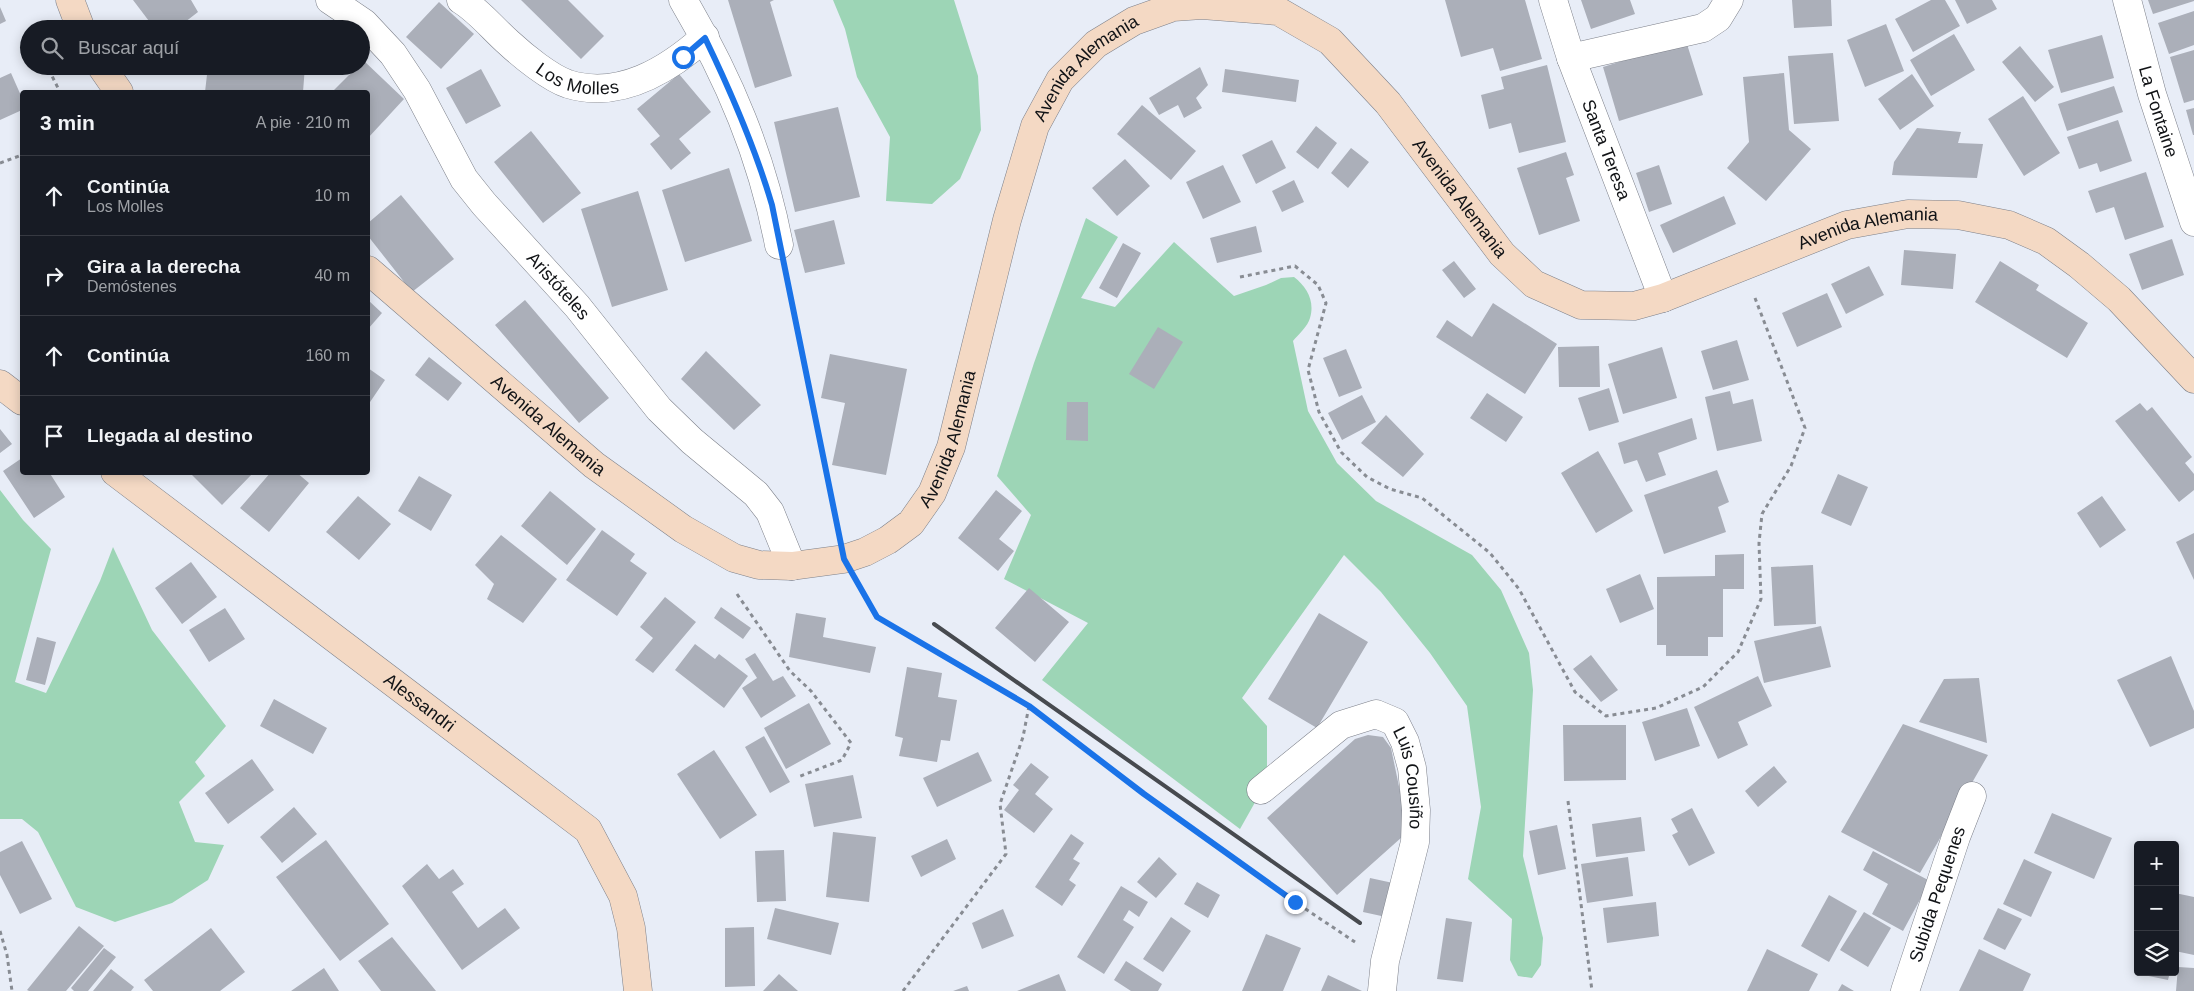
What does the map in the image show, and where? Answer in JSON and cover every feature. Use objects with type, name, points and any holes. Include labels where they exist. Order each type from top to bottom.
[{"type":"street","points":[[70,0],[78,20]]},
{"type":"street","name":"Aristóteles","points":[[330,0],[358,20]]},
{"type":"street","name":"Los Molles","points":[[461,0],[510,44],[545,71],[567,84],[586,87],[615,88],[650,77],[683,57],[705,38]]},
{"type":"street","points":[[683,0],[705,38],[735,100],[760,162],[772,205],[779,245]]},
{"type":"street","name":"Santa Teresa","points":[[1553,0],[1572,58],[1663,298]]},
{"type":"street","points":[[1572,58],[1703,28],[1718,18],[1729,0]]},
{"type":"street","name":"La Fontaine","points":[[2127,0],[2152,94],[2194,222]]},
{"type":"street","name":"Avenida Alemania","points":[[370,272],[594,465],[683,529],[710,546],[734,558],[759,565],[792,566],[844,559],[864,552],[888,540],[911,523],[932,493],[951,448],[1007,220],[1035,126],[1060,80],[1096,44],[1134,22],[1173,7],[1200,2],[1278,12],[1330,41],[1388,103],[1502,254],[1534,284],[1581,305],[1634,306],[1663,298],[1847,225],[1908,214],[1958,215],[2010,225],[2046,242],[2079,265],[2119,299],[2194,379]]},
{"type":"street","name":"Aristóteles","points":[[370,30],[392,54],[417,90],[464,178],[484,204],[577,306],[659,409],[692,441],[756,494],[770,512],[792,566]]},
{"type":"street","points":[[107,75],[118,90]]},
{"type":"street","points":[[0,384],[20,399]]},
{"type":"street","name":"Alessandri","points":[[119,475],[588,830],[623,896],[631,928],[638,991]]},
{"type":"street","name":"Luis Cousiño","points":[[1261,790],[1341,725],[1376,714],[1395,722],[1405,742],[1412,768],[1416,810],[1415,842],[1385,961],[1382,991]]},
{"type":"street","name":"Subida Pequenes","points":[[1905,991],[1956,837],[1972,796]]},
{"type":"path","points":[[52,75],[59,90]]},
{"type":"path","points":[[0,163],[20,156]]},
{"type":"path","points":[[779,245],[844,559],[877,617],[1029,706],[1144,794],[1295,902],[1385,961]]},
{"type":"path","points":[[1240,278],[1295,266],[1318,286],[1326,303],[1308,370],[1319,412],[1341,452],[1367,477],[1390,489],[1422,498],[1490,553],[1519,589],[1575,692],[1606,716],[1656,708],[1703,687],[1738,652],[1761,599],[1759,543],[1762,514],[1791,466],[1805,428],[1768,329],[1742,268]]},
{"type":"path","points":[[710,546],[739,597],[790,671],[811,691],[851,743],[842,760],[798,777]]},
{"type":"path","points":[[903,991],[1006,854],[1000,804],[1023,738],[1029,706]]},
{"type":"path","points":[[1568,801],[1592,991]]},
{"type":"path","points":[[0,931],[7,956],[12,991]]},
{"type":"green space","points":[[833,0],[954,0],[978,76],[981,130],[960,179],[932,204],[886,201],[890,137],[857,77],[845,29]]},
{"type":"green space","points":[[1086,218],[1118,237],[1081,298],[1115,307],[1174,242],[1234,296],[1281,278],[1294,277],[1299,281],[1311,300],[1311,312],[1307,324],[1293,341],[1308,411],[1337,463],[1376,501],[1472,555],[1501,590],[1529,653],[1533,690],[1523,856],[1543,938],[1541,965],[1532,978],[1518,976],[1510,960],[1512,919],[1468,879],[1481,807],[1467,706],[1430,653],[1381,592],[1344,555],[1242,698],[1267,726],[1267,781],[1240,829],[1042,680],[1088,623],[1004,579],[1031,515],[997,476],[1034,363]]},
{"type":"green space","points":[[0,490],[23,520],[51,549],[15,682],[46,693],[100,581],[113,547],[152,630],[226,726],[195,762],[205,776],[179,802],[195,842],[224,845],[208,880],[172,903],[115,922],[76,907],[38,832],[22,819],[0,819]]},
{"type":"building","points":[[133,0],[191,0],[198,12],[188,20],[148,20]]},
{"type":"building","points":[[521,0],[568,0],[604,36],[581,59]]},
{"type":"building","points":[[728,0],[774,0],[770,2],[792,76],[755,88]]},
{"type":"building","points":[[1445,0],[1525,0],[1542,59],[1500,71],[1493,48],[1461,57]]},
{"type":"building","points":[[1581,0],[1630,0],[1635,14],[1591,29]]},
{"type":"building","points":[[1792,0],[1831,0],[1832,26],[1794,28]]},
{"type":"building","points":[[1931,0],[1945,0],[1960,26],[1913,52],[1895,19]]},
{"type":"building","points":[[1955,0],[1992,0],[1997,9],[1967,24]]},
{"type":"building","points":[[2148,0],[2194,0],[2194,1],[2153,14]]},
{"type":"building","points":[[439,2],[474,34],[441,69],[406,37]]},
{"type":"building","points":[[0,7],[6,21],[0,24]]},
{"type":"building","points":[[2194,11],[2194,45],[2169,54],[2158,23]]},
{"type":"building","points":[[1886,24],[1904,71],[1865,87],[1847,40]]},
{"type":"building","points":[[1954,34],[1975,70],[1931,96],[1910,60]]},
{"type":"building","points":[[2102,35],[2114,78],[2061,93],[2048,50]]},
{"type":"building","points":[[1686,41],[1703,95],[1619,121],[1603,67]]},
{"type":"building","points":[[2020,46],[2054,87],[2035,102],[2002,62]]},
{"type":"building","points":[[2194,50],[2194,100],[2184,103],[2170,57]]},
{"type":"building","points":[[1833,53],[1839,121],[1794,124],[1788,56]]},
{"type":"building","points":[[1547,65],[1566,142],[1519,153],[1511,123],[1489,129],[1481,95],[1504,89],[1501,77]]},
{"type":"building","points":[[370,67],[404,99],[370,136],[370,90],[334,90],[349,75],[370,75]]},
{"type":"building","points":[[1200,67],[1208,85],[1196,98],[1202,108],[1184,118],[1178,105],[1159,115],[1149,98]]},
{"type":"building","points":[[481,69],[501,106],[466,124],[446,88]]},
{"type":"building","points":[[1225,69],[1299,80],[1296,102],[1222,92]]},
{"type":"building","points":[[11,73],[20,93],[20,111],[0,120],[0,78]]},
{"type":"building","points":[[1784,73],[1789,130],[1811,149],[1766,201],[1727,168],[1749,142],[1743,77]]},
{"type":"building","points":[[679,74],[711,112],[679,139],[691,153],[671,170],[650,144],[660,136],[637,109]]},
{"type":"building","points":[[1912,74],[1934,106],[1900,130],[1878,99]]},
{"type":"building","points":[[207,75],[304,75],[303,90],[205,90]]},
{"type":"building","points":[[2114,86],[2123,112],[2067,131],[2058,104]]},
{"type":"building","points":[[2023,96],[2060,153],[2024,176],[1988,119]]},
{"type":"building","points":[[1142,105],[1196,151],[1171,180],[1117,134]]},
{"type":"building","points":[[838,107],[860,197],[795,212],[774,122]]},
{"type":"building","points":[[2194,108],[2194,135],[2193,135],[2186,110]]},
{"type":"building","points":[[2118,120],[2132,161],[2100,172],[2097,163],[2079,169],[2067,137]]},
{"type":"building","points":[[1316,126],[1337,143],[1318,169],[1296,152]]},
{"type":"building","points":[[1917,128],[1961,132],[1958,143],[1983,144],[1977,178],[1892,175],[1894,162]]},
{"type":"building","points":[[531,131],[581,193],[543,223],[494,162]]},
{"type":"building","points":[[1272,140],[1286,168],[1256,184],[1242,155]]},
{"type":"building","points":[[1351,148],[1369,162],[1348,188],[1331,173]]},
{"type":"building","points":[[1566,152],[1574,175],[1566,178],[1580,221],[1539,235],[1517,168]]},
{"type":"building","points":[[1125,159],[1150,186],[1117,216],[1092,188]]},
{"type":"building","points":[[1223,165],[1241,202],[1203,219],[1186,182]]},
{"type":"building","points":[[1659,165],[1672,204],[1649,212],[1636,173]]},
{"type":"building","points":[[729,168],[752,241],[685,262],[662,190]]},
{"type":"building","points":[[2146,172],[2164,227],[2125,240],[2114,207],[2096,213],[2088,191]]},
{"type":"building","points":[[1294,180],[1304,202],[1282,212],[1272,191]]},
{"type":"building","points":[[638,191],[668,290],[612,307],[581,209]]},
{"type":"building","points":[[401,195],[454,259],[412,292],[370,239],[370,221]]},
{"type":"building","points":[[1724,196],[1736,224],[1673,253],[1660,225]]},
{"type":"building","points":[[834,220],[845,264],[805,273],[794,230]]},
{"type":"building","points":[[1256,226],[1262,252],[1217,263],[1210,238]]},
{"type":"building","points":[[2172,239],[2184,275],[2142,290],[2129,254]]},
{"type":"building","points":[[1123,243],[1141,253],[1117,298],[1099,288]]},
{"type":"building","points":[[1904,250],[1956,254],[1953,289],[1901,285]]},
{"type":"building","points":[[1454,261],[1476,289],[1464,298],[1442,270]]},
{"type":"building","points":[[2000,261],[2039,285],[2036,290],[2088,323],[2067,358],[1975,302]]},
{"type":"building","points":[[1869,266],[1884,295],[1846,314],[1831,284]]},
{"type":"building","points":[[1827,293],[1842,327],[1797,347],[1782,313]]},
{"type":"building","points":[[525,300],[609,398],[579,423],[495,325]]},
{"type":"building","points":[[370,302],[382,313],[370,327]]},
{"type":"building","points":[[1493,303],[1557,344],[1525,394],[1436,337],[1447,320],[1472,337]]},
{"type":"building","points":[[1158,327],[1183,342],[1154,389],[1129,374]]},
{"type":"building","points":[[1737,340],[1749,380],[1713,390],[1701,351]]},
{"type":"building","points":[[1599,346],[1600,387],[1559,387],[1558,347]]},
{"type":"building","points":[[1662,347],[1677,398],[1623,414],[1608,364]]},
{"type":"building","points":[[1346,349],[1362,388],[1339,397],[1323,358]]},
{"type":"building","points":[[706,351],[761,405],[734,430],[681,379]]},
{"type":"building","points":[[830,354],[907,369],[886,475],[832,465],[845,403],[821,398]]},
{"type":"building","points":[[429,357],[462,383],[448,401],[415,375]]},
{"type":"building","points":[[370,369],[385,380],[370,402]]},
{"type":"building","points":[[1609,388],[1619,422],[1589,431],[1578,398]]},
{"type":"building","points":[[1730,391],[1733,404],[1753,399],[1762,441],[1717,451],[1705,397]]},
{"type":"building","points":[[1487,393],[1523,417],[1506,442],[1470,418]]},
{"type":"building","points":[[1362,395],[1376,422],[1342,440],[1328,413]]},
{"type":"building","points":[[1067,402],[1088,402],[1088,441],[1066,440]]},
{"type":"building","points":[[2140,403],[2147,411],[2152,407],[2192,457],[2185,463],[2194,474],[2194,490],[2179,502],[2115,421]]},
{"type":"building","points":[[1386,415],[1424,454],[1403,477],[1361,443]]},
{"type":"building","points":[[1692,418],[1697,439],[1658,453],[1666,475],[1646,482],[1637,460],[1624,464],[1618,443]]},
{"type":"building","points":[[0,429],[12,444],[0,453]]},
{"type":"building","points":[[1598,451],[1633,511],[1596,533],[1561,473]]},
{"type":"building","points":[[20,459],[20,475],[51,475],[65,497],[34,518],[3,471]]},
{"type":"building","points":[[1717,470],[1729,502],[1718,507],[1726,532],[1664,554],[1644,495]]},
{"type":"building","points":[[1838,474],[1868,487],[1851,526],[1821,513]]},
{"type":"building","points":[[192,475],[251,475],[222,505]]},
{"type":"building","points":[[268,475],[300,475],[309,483],[269,532],[240,508]]},
{"type":"building","points":[[419,476],[452,495],[431,531],[398,511]]},
{"type":"building","points":[[996,490],[1022,511],[999,539],[1014,551],[998,571],[958,538]]},
{"type":"building","points":[[550,491],[596,529],[567,565],[521,526]]},
{"type":"building","points":[[358,496],[391,524],[359,560],[326,532]]},
{"type":"building","points":[[2102,496],[2126,530],[2100,548],[2077,513]]},
{"type":"building","points":[[602,530],[635,554],[630,561],[647,573],[617,616],[566,580]]},
{"type":"building","points":[[2194,533],[2194,580],[2176,542]]},
{"type":"building","points":[[501,535],[557,579],[523,623],[487,599],[494,584],[475,565]]},
{"type":"building","points":[[1744,554],[1744,589],[1723,589],[1723,637],[1708,637],[1708,656],[1666,656],[1666,645],[1657,645],[1657,577],[1715,576],[1715,555]]},
{"type":"building","points":[[191,562],[217,597],[182,624],[155,588]]},
{"type":"building","points":[[1813,565],[1816,624],[1774,626],[1771,567]]},
{"type":"building","points":[[1640,574],[1654,609],[1620,623],[1606,589]]},
{"type":"building","points":[[1029,588],[1069,622],[1035,662],[995,628]]},
{"type":"building","points":[[665,597],[696,622],[653,673],[635,660],[653,638],[640,627]]},
{"type":"building","points":[[721,607],[751,628],[743,639],[714,618]]},
{"type":"building","points":[[225,608],[245,639],[209,662],[189,630]]},
{"type":"building","points":[[796,613],[826,618],[823,637],[876,647],[870,673],[789,657]]},
{"type":"building","points":[[1319,613],[1368,642],[1317,728],[1268,699]]},
{"type":"building","points":[[1821,626],[1831,667],[1764,683],[1754,641]]},
{"type":"building","points":[[37,637],[56,642],[45,685],[26,680]]},
{"type":"building","points":[[695,644],[715,659],[719,654],[748,676],[724,708],[675,670]]},
{"type":"building","points":[[755,653],[773,681],[783,676],[796,696],[761,718],[742,688],[757,678],[745,659]]},
{"type":"building","points":[[1591,655],[1618,690],[1601,702],[1573,669]]},
{"type":"building","points":[[2171,656],[2194,711],[2194,728],[2150,747],[2117,680]]},
{"type":"building","points":[[907,667],[942,673],[938,697],[957,700],[950,741],[941,740],[937,762],[899,756],[903,738],[895,736]]},
{"type":"building","points":[[1758,676],[1772,706],[1738,722],[1748,745],[1718,759],[1694,707]]},
{"type":"building","points":[[1979,678],[1987,743],[1919,722],[1944,679]]},
{"type":"building","points":[[274,699],[327,728],[313,754],[260,726]]},
{"type":"building","points":[[809,703],[831,744],[786,769],[764,728]]},
{"type":"building","points":[[1687,708],[1700,746],[1655,761],[1642,722]]},
{"type":"building","points":[[1903,724],[1988,755],[1920,873],[1841,832]]},
{"type":"building","points":[[1563,725],[1626,725],[1626,780],[1564,781]]},
{"type":"building","points":[[1368,735],[1383,737],[1391,748],[1407,825],[1402,837],[1337,895],[1267,818],[1355,739]]},
{"type":"building","points":[[764,736],[790,782],[770,793],[745,747]]},
{"type":"building","points":[[714,750],[757,815],[720,839],[677,774]]},
{"type":"building","points":[[978,752],[992,781],[937,807],[923,778]]},
{"type":"building","points":[[252,759],[274,790],[228,824],[205,793]]},
{"type":"building","points":[[1031,763],[1049,777],[1035,794],[1053,809],[1034,833],[1004,810],[1019,790],[1013,785]]},
{"type":"building","points":[[1774,766],[1787,782],[1758,807],[1745,791]]},
{"type":"building","points":[[853,775],[862,818],[814,827],[805,784]]},
{"type":"building","points":[[294,807],[317,834],[282,863],[260,837]]},
{"type":"building","points":[[1692,808],[1715,853],[1689,866],[1672,835],[1678,832],[1671,819]]},
{"type":"building","points":[[2052,813],[2112,838],[2094,879],[2034,853]]},
{"type":"building","points":[[1641,817],[1645,851],[1596,857],[1592,824]]},
{"type":"building","points":[[1557,825],[1566,869],[1538,875],[1529,831]]},
{"type":"building","points":[[833,832],[876,837],[869,902],[826,897]]},
{"type":"building","points":[[1071,834],[1084,843],[1073,859],[1080,863],[1069,880],[1076,885],[1062,906],[1035,887]]},
{"type":"building","points":[[947,839],[956,859],[921,877],[911,856]]},
{"type":"building","points":[[326,840],[389,924],[340,961],[276,877]]},
{"type":"building","points":[[22,841],[52,899],[20,914],[0,875],[0,852]]},
{"type":"building","points":[[784,850],[786,901],[757,902],[755,851]]},
{"type":"building","points":[[1873,851],[1930,881],[1903,931],[1872,914],[1888,884],[1863,870]]},
{"type":"building","points":[[1159,857],[1177,874],[1156,898],[1137,882]]},
{"type":"building","points":[[1628,857],[1633,896],[1587,903],[1581,864]]},
{"type":"building","points":[[2024,859],[2052,872],[2031,917],[2003,904]]},
{"type":"building","points":[[427,864],[439,879],[453,869],[464,884],[452,892],[478,928],[505,908],[520,928],[462,970],[402,886]]},
{"type":"building","points":[[1370,878],[1393,883],[1386,917],[1363,912]]},
{"type":"building","points":[[1197,882],[1220,895],[1208,918],[1184,904]]},
{"type":"building","points":[[1121,886],[1148,902],[1139,917],[1129,910],[1123,920],[1134,927],[1104,974],[1077,957]]},
{"type":"building","points":[[2179,894],[2194,897],[2194,955],[2179,952]]},
{"type":"building","points":[[1829,895],[1857,911],[1829,962],[1801,946]]},
{"type":"building","points":[[1656,902],[1659,936],[1607,943],[1603,908]]},
{"type":"building","points":[[775,908],[839,923],[831,955],[767,939]]},
{"type":"building","points":[[1998,908],[2022,919],[2005,950],[1983,939]]},
{"type":"building","points":[[1003,909],[1014,936],[982,949],[972,923]]},
{"type":"building","points":[[1864,912],[1891,928],[1868,967],[1840,950]]},
{"type":"building","points":[[1171,917],[1191,931],[1163,972],[1143,959]]},
{"type":"building","points":[[1446,918],[1472,922],[1463,982],[1437,979]]},
{"type":"building","points":[[79,926],[104,946],[66,991],[27,990]]},
{"type":"building","points":[[754,927],[755,986],[725,987],[725,928]]},
{"type":"building","points":[[211,928],[245,972],[220,991],[153,991],[144,980]]},
{"type":"building","points":[[1266,934],[1301,948],[1283,991],[1242,991]]},
{"type":"building","points":[[392,937],[436,991],[381,991],[358,961]]},
{"type":"building","points":[[104,948],[116,957],[88,991],[74,991],[71,988]]},
{"type":"building","points":[[1767,949],[1818,974],[1809,991],[1747,991]]},
{"type":"building","points":[[1979,949],[2031,974],[2023,991],[1959,991]]},
{"type":"building","points":[[1126,961],[1162,984],[1158,991],[1131,991],[1114,980]]},
{"type":"building","points":[[2179,967],[2194,968],[2194,991],[2176,991]]},
{"type":"building","points":[[324,968],[339,991],[291,991]]},
{"type":"building","points":[[111,969],[134,987],[131,991],[93,991]]},
{"type":"building","points":[[779,974],[798,991],[763,991]]},
{"type":"building","points":[[1059,974],[1066,991],[1017,991]]},
{"type":"building","points":[[1328,975],[1362,991],[1321,991]]},
{"type":"building","points":[[2149,976],[2169,976],[2168,980]]},
{"type":"building","points":[[1842,984],[1854,991],[1838,991]]},
{"type":"building","points":[[967,986],[969,991],[953,991]]},
{"type":"railway","points":[[934,624],[1360,923]]},
{"type":"route","points":[[683,57],[705,38],[735,100],[760,162],[772,205],[844,559],[877,617],[1029,706],[1144,794],[1295,902]]}]
